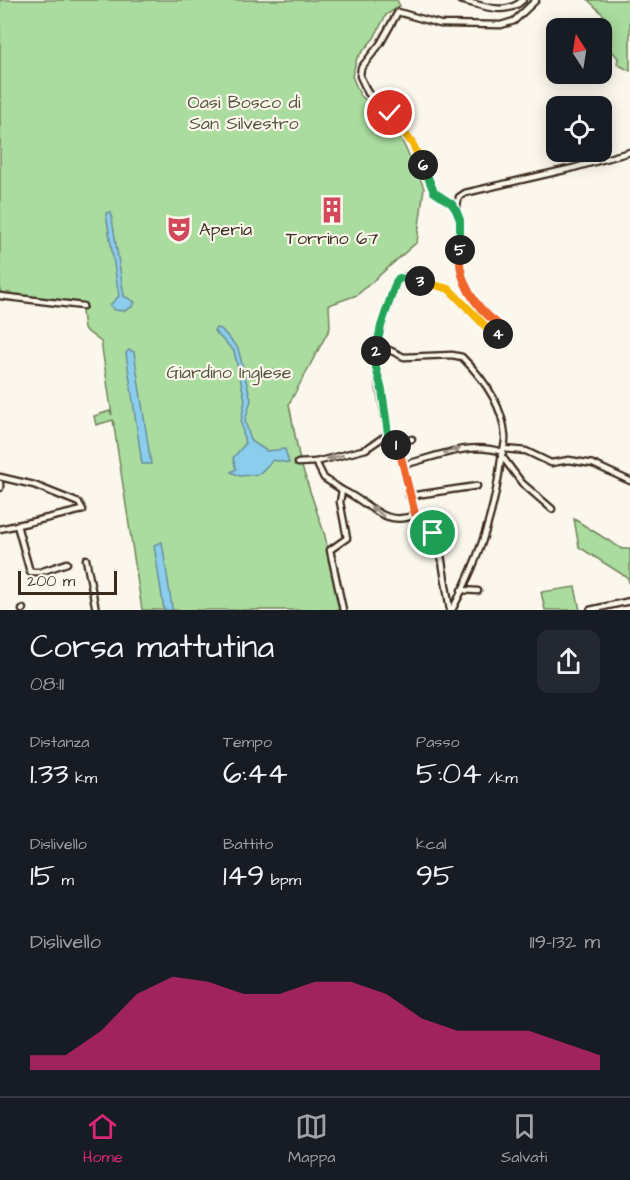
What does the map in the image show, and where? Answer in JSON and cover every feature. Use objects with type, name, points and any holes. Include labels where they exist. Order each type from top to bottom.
[{"type":"street","points":[[460,0],[506,9],[516,6],[523,0]]},
{"type":"street","points":[[456,210],[434,192],[428,182],[420,156],[407,134],[390,113],[364,88],[360,76],[361,68],[380,44],[398,12],[440,24],[501,26],[514,21],[536,0]]},
{"type":"street","points":[[443,198],[459,197],[465,193],[630,152]]},
{"type":"street","points":[[399,450],[388,434],[375,360],[378,342],[399,278],[405,277],[449,289],[493,334],[499,333],[498,324],[472,299],[463,278],[459,261],[460,232],[456,210],[459,197]]},
{"type":"street","points":[[0,296],[83,306]]},
{"type":"street","points":[[378,342],[388,351],[404,357],[462,357],[491,392],[504,432],[493,512],[451,610]]},
{"type":"street","points":[[298,463],[316,462],[366,449],[388,434]]},
{"type":"street","points":[[412,439],[397,443],[409,496],[416,515],[430,528],[440,549],[451,610]]},
{"type":"street","points":[[403,465],[459,449],[483,446],[503,452],[526,451],[552,463],[569,460],[593,464],[630,481]]},
{"type":"street","points":[[503,452],[516,477],[552,509]]},
{"type":"street","points":[[316,462],[324,478],[364,502],[383,518],[416,515]]},
{"type":"street","points":[[0,477],[34,484],[79,503],[84,510],[0,529]]},
{"type":"street","points":[[0,483],[0,488]]},
{"type":"street","points":[[409,496],[477,486]]},
{"type":"street","points":[[342,490],[340,502],[347,538],[330,550],[343,610]]},
{"type":"street","points":[[16,525],[30,572],[40,572],[67,563]]},
{"type":"street","points":[[86,559],[96,610]]},
{"type":"street","points":[[461,590],[478,591]]},
{"type":"street","points":[[590,610],[630,601]]},
{"type":"green space","points":[[0,0],[397,0],[400,6],[386,15],[374,38],[357,58],[352,76],[360,95],[379,111],[399,135],[424,188],[417,242],[357,295],[329,305],[330,328],[289,404],[300,461],[325,536],[340,610],[142,610],[113,420],[96,425],[94,416],[110,411],[112,415],[101,342],[84,329],[81,303],[0,293]]},
{"type":"green space","points":[[588,0],[630,0],[630,71],[617,64],[618,58],[612,51],[612,18],[605,16]]},
{"type":"green space","points":[[574,519],[622,549],[630,549],[630,587],[628,578],[579,547]]},
{"type":"green space","points":[[575,587],[580,610],[545,610],[541,592]]},
{"type":"water","points":[[111,212],[124,296],[135,302],[132,307],[124,311],[115,310],[110,305],[119,296],[106,213]]},
{"type":"water","points":[[216,328],[221,329],[238,348],[251,400],[245,421],[251,441],[267,451],[285,449],[289,463],[273,460],[259,474],[240,476],[231,472],[236,469],[233,458],[245,444],[241,422],[245,400],[234,351],[214,331]]},
{"type":"water","points":[[129,350],[134,352],[151,464],[142,464],[126,353]]},
{"type":"water","points":[[162,542],[173,610],[164,610],[154,545]]},
{"type":"place","name":"Torrino 67","points":[[332,210]]},
{"type":"place","name":"Aperia","points":[[179,229]]},
{"type":"route","points":[[390,113],[407,134],[420,156],[428,182],[434,192],[452,204],[456,210],[460,220],[459,261],[463,278],[472,299],[501,328],[499,333],[493,334],[486,324],[468,310],[449,289],[405,277],[399,278],[396,282],[378,337],[376,368],[382,390],[388,434],[400,453],[415,514],[433,533]]},
{"type":"park label","name":"Oasi Bosco di San Silvestro","points":[[244,112]]},
{"type":"park label","name":"Giardino Inglese","points":[[229,372]]}]
